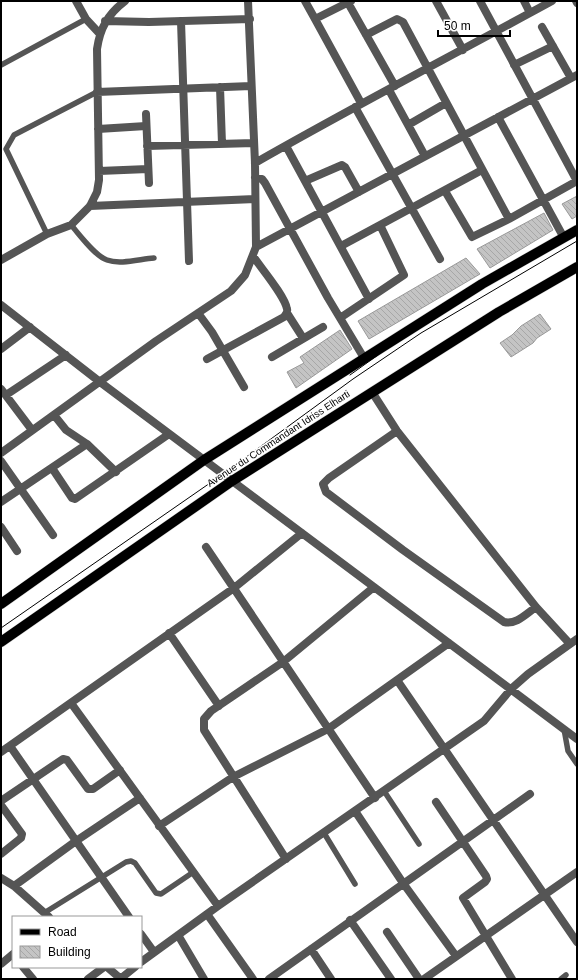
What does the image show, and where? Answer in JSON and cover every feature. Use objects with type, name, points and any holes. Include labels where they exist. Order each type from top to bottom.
[{"type":"main road","name":"Avenue du Commandant Idriss Elharti","points":[[1,604],[204,460],[482,284],[577,230]]},
{"type":"main road","name":"Avenue du Commandant Idriss Elharti","points":[[1,642],[232,481],[511,305],[577,267]]},
{"type":"street","points":[[76,1],[86,19],[99,33]]},
{"type":"street","points":[[1,453],[231,290],[245,275],[256,247],[255,163],[251,86],[250,19],[248,1]]},
{"type":"street","points":[[305,1],[391,174],[440,259]]},
{"type":"street","points":[[436,1],[463,50]]},
{"type":"street","points":[[445,191],[472,236],[544,201],[577,181],[480,1]]},
{"type":"street","points":[[524,1],[530,13]]},
{"type":"street","points":[[255,163],[358,105],[428,69],[552,1]]},
{"type":"street","points":[[1,260],[47,234],[71,225],[90,206],[97,192],[99,171],[97,49],[99,33],[105,21],[123,2]]},
{"type":"street","points":[[315,19],[348,2],[366,35],[408,125],[425,156]]},
{"type":"street","points":[[105,21],[250,19]]},
{"type":"street","points":[[366,35],[397,19],[400,20],[509,219]]},
{"type":"street","points":[[181,21],[189,261]]},
{"type":"street","points":[[256,247],[574,77],[542,27]]},
{"type":"street","points":[[514,65],[553,46]]},
{"type":"street","points":[[97,92],[251,86]]},
{"type":"street","points":[[220,87],[222,144]]},
{"type":"street","points":[[408,125],[446,103]]},
{"type":"street","points":[[146,114],[149,183]]},
{"type":"street","points":[[498,117],[564,238]]},
{"type":"street","points":[[98,129],[146,126]]},
{"type":"street","points":[[147,146],[254,143]]},
{"type":"street","points":[[286,146],[369,298]]},
{"type":"street","points":[[305,181],[342,165],[345,167],[359,192]]},
{"type":"street","points":[[99,171],[148,169]]},
{"type":"street","points":[[341,246],[482,170]]},
{"type":"street","points":[[255,177],[262,179],[265,183],[364,358]]},
{"type":"street","points":[[90,206],[255,199]]},
{"type":"street","points":[[340,318],[404,275],[380,226]]},
{"type":"street","points":[[253,256],[283,299],[287,313],[303,338]]},
{"type":"street","points":[[1,305],[169,434],[577,739]]},
{"type":"street","points":[[198,313],[212,332],[244,387]]},
{"type":"street","points":[[207,359],[284,317],[287,313]]},
{"type":"street","points":[[1,349],[30,327]]},
{"type":"street","points":[[272,357],[323,327]]},
{"type":"street","points":[[32,430],[3,392],[66,355]]},
{"type":"street","points":[[142,961],[218,906],[484,721],[511,689],[528,674],[574,642],[536,607],[397,431],[372,392]]},
{"type":"street","points":[[54,415],[66,430],[87,444],[116,472]]},
{"type":"street","points":[[397,431],[329,478],[323,484],[326,492],[403,550],[504,622],[515,622],[536,607]]},
{"type":"street","points":[[52,468],[72,498],[75,499],[169,434]]},
{"type":"street","points":[[1,502],[87,444]]},
{"type":"street","points":[[1,461],[53,535]]},
{"type":"street","points":[[1,528],[17,551]]},
{"type":"street","points":[[1,752],[234,588],[302,533]]},
{"type":"street","points":[[206,547],[375,798]]},
{"type":"street","points":[[286,859],[204,730],[204,719],[219,706],[283,662],[374,587]]},
{"type":"street","points":[[169,633],[219,706]]},
{"type":"street","points":[[159,826],[233,777],[328,729],[449,643]]},
{"type":"street","points":[[397,680],[492,821],[577,942]]},
{"type":"street","points":[[71,703],[192,873],[218,906]]},
{"type":"street","points":[[10,746],[128,916]]},
{"type":"street","points":[[1,801],[63,758],[67,760],[88,789],[93,789],[120,770]]},
{"type":"street","points":[[269,979],[402,883],[530,794]]},
{"type":"street","points":[[14,886],[76,841],[140,798]]},
{"type":"street","points":[[436,802],[487,879],[463,898],[485,937],[512,979]]},
{"type":"street","points":[[1,805],[22,834],[21,838],[1,854]]},
{"type":"street","points":[[355,811],[402,883],[456,956]]},
{"type":"street","points":[[424,979],[577,872]]},
{"type":"street","points":[[1,878],[14,886],[47,915]]},
{"type":"street","points":[[207,914],[253,979]]},
{"type":"street","points":[[350,920],[391,979]]},
{"type":"street","points":[[387,932],[419,979]]},
{"type":"street","points":[[142,935],[154,952]]},
{"type":"street","points":[[178,935],[202,978]]},
{"type":"street","points":[[310,949],[331,979]]},
{"type":"street","points":[[1,964],[12,955]]},
{"type":"street","points":[[24,968],[32,979]]},
{"type":"street","points":[[88,979],[104,968]]},
{"type":"street","points":[[107,968],[120,979],[134,968]]},
{"type":"lane","points":[[1,65],[86,19]]},
{"type":"lane","points":[[47,234],[6,149],[14,135],[97,92]]},
{"type":"lane","points":[[71,225],[98,255],[106,260],[114,262],[154,258]]},
{"type":"lane","points":[[564,729],[568,750],[577,764]]},
{"type":"lane","points":[[384,791],[419,844]]},
{"type":"lane","points":[[324,833],[355,884]]},
{"type":"lane","points":[[47,915],[101,877],[126,862],[131,861],[135,863],[152,890],[161,894],[192,873]]},
{"type":"lane","points":[[561,979],[566,975]]},
{"type":"building","points":[[577,196],[577,216],[572,219],[562,204]]},
{"type":"building","points":[[544,213],[553,230],[490,268],[477,249]]},
{"type":"building","points":[[466,258],[480,274],[369,339],[358,321]]},
{"type":"building","points":[[540,314],[551,329],[511,357],[500,343],[512,335],[521,326]]},
{"type":"building","points":[[340,330],[352,349],[296,388],[287,372],[304,363],[300,357]]},
{"type":"tram line","points":[[1,628],[223,474],[353,379],[421,333],[577,241]]},
{"type":"tram line","points":[[350,375],[378,355]]}]
